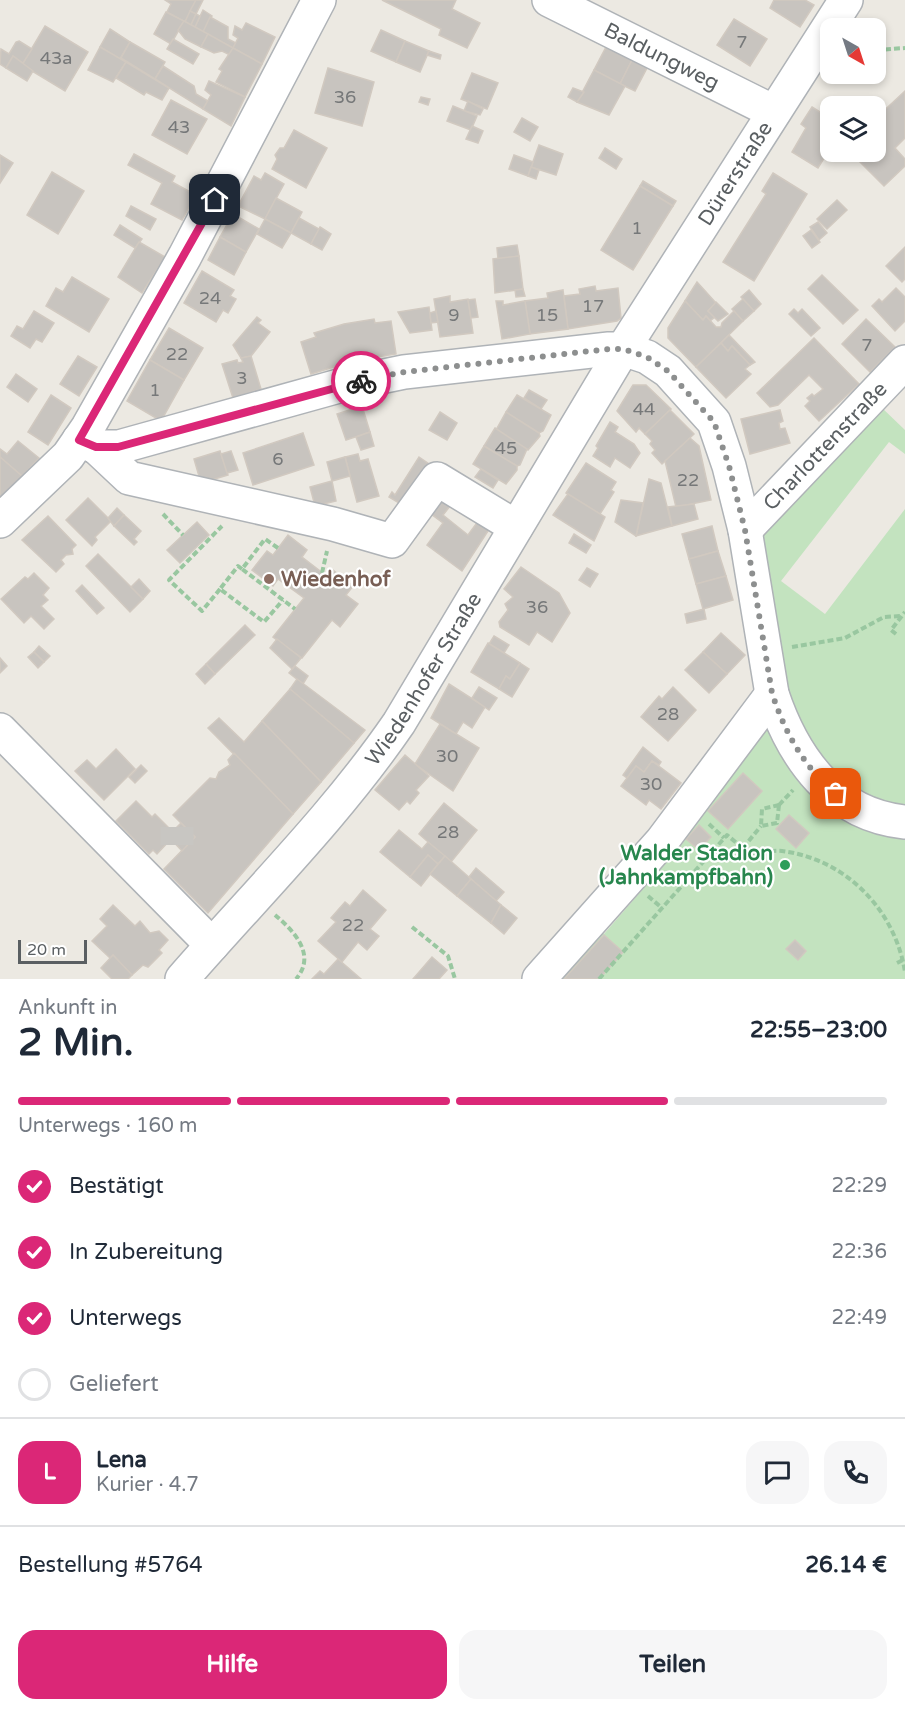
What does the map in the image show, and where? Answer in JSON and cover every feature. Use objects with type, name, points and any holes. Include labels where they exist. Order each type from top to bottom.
[{"type":"street","points":[[0,521],[68,456],[87,444],[319,0]]},
{"type":"street","name":"Baldungweg","points":[[549,0],[774,112]]},
{"type":"street","name":"Dürerstraße","points":[[623,349],[846,0]]},
{"type":"street","points":[[87,444],[118,447],[346,384],[404,372],[623,349],[647,357],[668,371],[714,422],[729,466],[745,530],[772,693],[780,717],[806,765],[823,782],[867,815],[905,822]]},
{"type":"street","name":"Wiedenhofer Straße","points":[[182,979],[378,754],[623,349]]},
{"type":"street","name":"Charlottenstraße","points":[[745,530],[905,362]]},
{"type":"street","points":[[87,444],[129,478],[333,524],[392,541],[437,479],[516,527]]},
{"type":"street","points":[[539,979],[629,880],[772,693]]},
{"type":"street","points":[[0,730],[212,945]]},
{"type":"path","points":[[886,49],[905,48]]},
{"type":"path","points":[[244,505],[169,580],[202,611],[238,566],[295,609]]},
{"type":"path","points":[[242,569],[265,539],[278,548]]},
{"type":"path","points":[[220,589],[264,622],[283,600]]},
{"type":"path","points":[[896,634],[891,630],[905,612]]},
{"type":"path","points":[[792,647],[846,638],[884,617],[901,616]]},
{"type":"path","points":[[743,848],[761,826],[762,809],[779,805],[777,823],[761,826]]},
{"type":"path","points":[[599,979],[727,835],[750,854],[781,850],[806,856],[844,874],[876,904],[887,919],[903,960],[905,979]]},
{"type":"path","points":[[254,898],[300,939],[304,962],[302,973],[297,979]]},
{"type":"path","points":[[412,927],[448,956],[455,979]]},
{"type":"path","points":[[897,963],[903,960]]},
{"type":"green space","points":[[880,406],[905,430],[905,454],[889,442],[781,581],[825,614],[905,509],[905,979],[555,979],[598,930],[604,934],[686,839],[681,835],[782,669],[754,541]]},
{"type":"building","points":[[165,0],[196,0],[185,22],[167,12],[171,4]]},
{"type":"building","points":[[196,0],[203,0],[196,14],[190,11]]},
{"type":"building","points":[[382,0],[456,0],[452,9],[480,23],[467,48],[439,35],[441,29]]},
{"type":"building","points":[[774,0],[805,0],[814,5],[800,27],[770,8]]},
{"type":"building","points":[[203,10],[212,16],[203,32],[195,27]]},
{"type":"building","points":[[190,11],[196,14],[191,25],[185,22]]},
{"type":"building","points":[[166,12],[184,21],[171,44],[154,34]]},
{"type":"building","points":[[196,14],[200,16],[195,27],[191,25]]},
{"type":"building","points":[[210,17],[228,27],[228,39],[236,43],[233,48],[203,32]]},
{"type":"building","points":[[734,19],[767,39],[750,66],[717,45]]},
{"type":"building","points":[[184,21],[208,34],[201,47],[185,39],[178,30]]},
{"type":"building","points":[[246,23],[275,37],[262,64],[233,48],[238,38],[233,35],[235,26],[242,30]]},
{"type":"building","points":[[45,26],[88,52],[65,91],[22,65]]},
{"type":"building","points":[[110,29],[130,42],[120,59],[100,47]]},
{"type":"building","points":[[381,30],[405,41],[396,62],[371,51]]},
{"type":"building","points":[[208,34],[233,48],[230,55],[222,51],[214,53],[201,47]]},
{"type":"building","points":[[173,39],[199,54],[193,64],[167,49]]},
{"type":"building","points":[[19,41],[32,49],[23,63],[13,56],[6,68],[0,64],[1,49],[9,54]]},
{"type":"building","points":[[405,41],[429,51],[420,72],[396,62]]},
{"type":"building","points":[[130,42],[165,62],[155,79],[121,58]]},
{"type":"building","points":[[100,47],[126,62],[113,82],[88,70]]},
{"type":"building","points":[[606,47],[632,60],[620,84],[594,70]]},
{"type":"building","points":[[233,48],[262,64],[245,97],[216,82],[222,71],[219,69]]},
{"type":"building","points":[[429,51],[441,55],[440,59],[427,55]]},
{"type":"building","points":[[13,56],[33,71],[27,81],[6,68]]},
{"type":"building","points":[[632,60],[647,68],[635,91],[620,84]]},
{"type":"building","points":[[126,62],[169,88],[162,100],[146,92],[144,95],[116,78]]},
{"type":"building","points":[[163,66],[194,86],[196,94],[208,101],[203,109],[155,79]]},
{"type":"building","points":[[328,68],[374,82],[362,126],[315,113]]},
{"type":"building","points":[[594,70],[625,86],[609,115],[577,102]]},
{"type":"building","points":[[472,73],[498,83],[487,109],[461,99]]},
{"type":"building","points":[[209,81],[245,97],[231,126],[203,109],[211,95],[205,90]]},
{"type":"building","points":[[573,88],[584,92],[577,102],[568,97]]},
{"type":"building","points":[[905,91],[905,138],[895,148],[905,159],[905,166],[884,186],[860,162],[886,162],[886,109]]},
{"type":"building","points":[[421,97],[430,99],[428,105],[419,102]]},
{"type":"building","points":[[171,100],[207,119],[187,154],[152,135]]},
{"type":"building","points":[[468,101],[483,109],[480,115],[464,111]]},
{"type":"building","points":[[453,106],[477,116],[471,130],[447,121]]},
{"type":"building","points":[[812,107],[820,112],[822,162],[818,168],[792,152],[806,128],[801,124]]},
{"type":"building","points":[[522,118],[538,127],[530,141],[514,132]]},
{"type":"building","points":[[472,126],[483,131],[478,143],[466,139]]},
{"type":"building","points":[[294,130],[327,148],[306,188],[272,169],[277,159],[275,155],[280,148],[284,148]]},
{"type":"building","points":[[539,145],[563,154],[556,175],[531,167]]},
{"type":"building","points":[[605,148],[622,159],[616,169],[599,158]]},
{"type":"building","points":[[134,154],[175,176],[172,182],[196,195],[182,220],[151,204],[162,183],[128,165]]},
{"type":"building","points":[[0,155],[13,163],[0,183]]},
{"type":"building","points":[[514,155],[533,162],[528,176],[509,169]]},
{"type":"building","points":[[531,167],[539,170],[536,179],[528,176]]},
{"type":"building","points":[[52,172],[84,191],[58,234],[27,215]]},
{"type":"building","points":[[265,173],[284,184],[265,219],[238,206],[254,176],[261,180]]},
{"type":"building","points":[[773,173],[807,194],[754,281],[723,262],[766,194],[762,191]]},
{"type":"building","points":[[643,181],[676,201],[673,206],[640,186]]},
{"type":"building","points":[[640,186],[673,206],[633,270],[601,250]]},
{"type":"building","points":[[276,198],[302,212],[291,233],[265,219]]},
{"type":"building","points":[[837,200],[847,210],[827,229],[817,219]]},
{"type":"building","points":[[131,206],[156,219],[150,230],[126,216]]},
{"type":"building","points":[[233,214],[259,229],[246,252],[220,237]]},
{"type":"building","points":[[299,218],[319,229],[311,244],[291,233]]},
{"type":"building","points":[[265,219],[291,233],[282,248],[257,234]]},
{"type":"building","points":[[818,222],[827,233],[819,240],[810,227]]},
{"type":"building","points":[[120,225],[142,239],[135,248],[114,235]]},
{"type":"building","points":[[320,227],[331,234],[322,250],[311,244]]},
{"type":"building","points":[[811,230],[820,242],[812,248],[803,236]]},
{"type":"building","points":[[220,237],[246,252],[234,275],[208,260]]},
{"type":"building","points":[[139,242],[165,257],[142,293],[118,277]]},
{"type":"building","points":[[517,245],[519,256],[498,259],[497,248]]},
{"type":"building","points":[[905,247],[905,279],[902,282],[886,266]]},
{"type":"building","points":[[519,256],[523,289],[495,293],[493,259]]},
{"type":"building","points":[[202,271],[234,290],[230,296],[236,299],[228,313],[223,310],[216,322],[184,303]]},
{"type":"building","points":[[822,275],[858,310],[843,324],[808,289]]},
{"type":"building","points":[[72,277],[109,299],[89,332],[46,306],[56,288],[63,292]]},
{"type":"building","points":[[697,282],[716,303],[708,311],[715,317],[710,321],[706,316],[703,320],[685,301]]},
{"type":"building","points":[[595,286],[596,291],[618,288],[621,318],[617,321],[568,329],[564,296],[580,294],[579,289]]},
{"type":"building","points":[[896,288],[905,297],[905,321],[895,331],[872,306],[879,299],[882,302]]},
{"type":"building","points":[[523,289],[525,296],[516,297],[515,290]]},
{"type":"building","points":[[563,290],[568,329],[530,334],[525,301],[548,298],[547,293]]},
{"type":"building","points":[[749,290],[761,304],[754,311],[741,297]]},
{"type":"building","points":[[450,296],[450,302],[468,299],[473,333],[440,337],[434,299]]},
{"type":"building","points":[[475,299],[478,317],[471,318],[468,300]]},
{"type":"building","points":[[743,299],[754,311],[743,321],[732,309]]},
{"type":"building","points":[[496,301],[503,301],[503,305],[525,301],[530,334],[502,339]]},
{"type":"building","points":[[685,301],[703,320],[706,316],[716,327],[721,327],[734,311],[743,321],[696,367],[668,338],[668,328]]},
{"type":"building","points":[[716,302],[728,314],[718,321],[708,311]]},
{"type":"building","points":[[429,307],[432,330],[410,333],[398,312]]},
{"type":"building","points":[[794,309],[798,313],[802,309],[820,328],[811,336],[789,314]]},
{"type":"building","points":[[34,311],[54,323],[42,342],[36,339],[30,348],[11,336],[17,326],[23,329]]},
{"type":"building","points":[[436,311],[438,322],[431,323],[430,313]]},
{"type":"building","points":[[257,317],[261,320],[258,323],[270,332],[251,356],[241,358],[233,345]]},
{"type":"building","points":[[374,319],[375,323],[391,321],[396,354],[353,361],[311,374],[301,342],[316,337],[314,333],[344,324]]},
{"type":"building","points":[[866,319],[895,347],[870,372],[842,344]]},
{"type":"building","points":[[169,328],[203,348],[184,380],[150,360]]},
{"type":"building","points":[[729,335],[755,362],[750,365],[732,346],[728,351],[721,343]]},
{"type":"building","points":[[814,338],[859,384],[819,421],[805,406],[810,401],[807,398],[823,389],[809,375],[778,405],[770,407],[757,393]]},
{"type":"building","points":[[721,343],[728,351],[732,346],[750,365],[745,369],[751,374],[726,398],[696,367]]},
{"type":"building","points":[[78,356],[97,367],[79,396],[60,384]]},
{"type":"building","points":[[251,356],[261,389],[233,398],[222,364],[237,360],[238,363],[243,362],[241,358]]},
{"type":"building","points":[[150,360],[184,380],[161,421],[127,401]]},
{"type":"building","points":[[16,374],[37,389],[28,402],[7,387]]},
{"type":"building","points":[[633,385],[646,385],[671,409],[645,434],[639,428],[636,432],[617,411]]},
{"type":"building","points":[[529,390],[547,400],[541,409],[524,398]]},
{"type":"building","points":[[51,395],[71,408],[48,445],[28,432]]},
{"type":"building","points":[[517,395],[551,415],[543,431],[539,433],[506,412]]},
{"type":"building","points":[[362,406],[370,432],[346,440],[337,414]]},
{"type":"building","points":[[670,410],[694,434],[662,464],[652,453],[655,450],[650,444],[652,441],[645,434]]},
{"type":"building","points":[[780,410],[783,421],[779,423],[780,429],[785,428],[790,443],[750,454],[741,419]]},
{"type":"building","points":[[440,412],[457,423],[447,440],[429,430]]},
{"type":"building","points":[[506,412],[539,433],[540,436],[528,450],[496,430]]},
{"type":"building","points":[[610,422],[618,427],[615,432],[634,444],[640,453],[630,468],[615,458],[610,467],[593,456]]},
{"type":"building","points":[[495,428],[527,449],[520,465],[517,466],[484,446]]},
{"type":"building","points":[[370,432],[374,446],[361,450],[356,437]]},
{"type":"building","points":[[303,433],[314,465],[253,485],[243,453]]},
{"type":"building","points":[[690,438],[699,446],[711,500],[676,507],[665,461]]},
{"type":"building","points":[[18,441],[39,458],[22,476],[0,457],[0,449],[7,454]]},
{"type":"building","points":[[484,446],[517,466],[517,470],[506,484],[473,464]]},
{"type":"building","points":[[220,451],[228,475],[201,483],[194,459]]},
{"type":"building","points":[[231,451],[238,470],[227,473],[221,454]]},
{"type":"building","points":[[358,454],[360,461],[368,459],[379,496],[357,502],[345,457]]},
{"type":"building","points":[[0,457],[22,476],[0,497]]},
{"type":"building","points":[[345,457],[350,476],[332,481],[327,462]]},
{"type":"building","points":[[419,457],[435,468],[409,509],[389,497],[392,492],[395,495]]},
{"type":"building","points":[[586,463],[616,482],[611,490],[614,492],[600,514],[566,493]]},
{"type":"building","points":[[481,469],[498,480],[493,488],[475,477]]},
{"type":"building","points":[[649,479],[661,483],[672,526],[636,536]]},
{"type":"building","points":[[332,481],[336,501],[315,506],[310,487]]},
{"type":"building","points":[[438,489],[454,501],[443,515],[468,535],[479,520],[490,528],[462,571],[427,545],[443,523],[423,508]]},
{"type":"building","points":[[568,494],[605,517],[594,541],[553,515]]},
{"type":"building","points":[[88,498],[111,521],[95,537],[97,540],[92,546],[66,520]]},
{"type":"building","points":[[621,500],[643,503],[636,536],[615,522]]},
{"type":"building","points":[[694,504],[698,519],[672,526],[668,507]]},
{"type":"building","points":[[117,508],[124,515],[114,526],[108,518]]},
{"type":"building","points":[[124,515],[141,531],[134,539],[137,542],[134,545],[114,526]]},
{"type":"building","points":[[48,516],[76,545],[72,549],[73,554],[66,555],[61,560],[64,564],[56,572],[22,540]]},
{"type":"building","points":[[197,522],[209,535],[180,563],[167,550]]},
{"type":"building","points":[[712,526],[718,551],[689,559],[682,534]]},
{"type":"building","points":[[574,534],[591,545],[586,553],[569,543]]},
{"type":"building","points":[[288,535],[307,550],[302,557],[328,577],[333,570],[353,586],[346,595],[358,604],[340,627],[332,620],[302,658],[273,637],[304,598],[278,579],[273,586],[252,570],[267,551],[273,555]]},
{"type":"building","points":[[718,551],[726,576],[696,584],[689,559]]},
{"type":"building","points":[[98,554],[143,599],[130,612],[86,566]]},
{"type":"building","points":[[521,567],[559,593],[570,613],[552,642],[537,632],[529,645],[500,627],[499,622],[508,610],[505,604],[513,597],[504,589]]},
{"type":"building","points":[[587,568],[598,574],[590,587],[579,580]]},
{"type":"building","points":[[34,573],[49,588],[43,595],[48,600],[41,606],[54,619],[44,629],[31,616],[24,623],[1,599],[25,577],[28,579]]},
{"type":"building","points":[[726,576],[733,600],[703,609],[696,584]]},
{"type":"building","points":[[139,579],[150,591],[143,599],[131,587]]},
{"type":"building","points":[[82,585],[104,608],[97,614],[76,591]]},
{"type":"building","points":[[704,609],[706,619],[687,623],[685,614]]},
{"type":"building","points":[[245,625],[255,635],[215,674],[206,664]]},
{"type":"building","points":[[721,633],[745,655],[727,674],[703,652]]},
{"type":"building","points":[[494,636],[509,645],[504,653],[489,644]]},
{"type":"building","points":[[277,639],[301,658],[292,669],[270,648]]},
{"type":"building","points":[[488,643],[520,663],[510,679],[506,676],[499,689],[471,672]]},
{"type":"building","points":[[39,646],[50,656],[44,662],[34,652]]},
{"type":"building","points":[[34,652],[44,662],[38,668],[28,657]]},
{"type":"building","points":[[703,652],[727,674],[709,693],[685,670]]},
{"type":"building","points":[[0,658],[7,666],[0,673]]},
{"type":"building","points":[[520,663],[529,669],[512,697],[499,689],[506,676],[510,679]]},
{"type":"building","points":[[206,664],[215,674],[205,684],[196,674]]},
{"type":"building","points":[[295,666],[308,676],[303,684],[289,673]]},
{"type":"building","points":[[297,679],[365,730],[354,743],[290,689]]},
{"type":"building","points":[[449,684],[485,707],[472,728],[463,722],[456,734],[431,718]]},
{"type":"building","points":[[479,687],[497,698],[489,710],[472,698]]},
{"type":"building","points":[[673,687],[696,710],[668,741],[641,717],[659,696],[662,699]]},
{"type":"building","points":[[290,689],[354,743],[321,782],[262,721]]},
{"type":"building","points":[[219,718],[244,742],[262,721],[321,782],[293,814],[208,728]]},
{"type":"building","points":[[440,724],[479,748],[453,791],[415,764]]},
{"type":"building","points":[[643,747],[661,762],[659,765],[652,761],[644,772],[636,766],[627,778],[623,775]]},
{"type":"building","points":[[116,749],[135,769],[104,800],[75,771],[87,760],[96,769]]},
{"type":"building","points":[[234,753],[293,814],[208,913],[164,869],[195,837],[173,815],[210,778],[216,779],[219,772],[230,765],[228,760]]},
{"type":"building","points":[[405,755],[429,776],[416,790],[419,793],[410,804],[407,801],[399,810],[375,790]]},
{"type":"building","points":[[652,761],[681,783],[661,809],[649,800],[646,805],[621,786],[636,766],[644,772]]},
{"type":"building","points":[[141,765],[147,771],[135,783],[129,777]]},
{"type":"building","points":[[743,773],[762,791],[728,829],[708,811]]},
{"type":"building","points":[[136,801],[152,817],[155,814],[172,831],[168,836],[171,839],[157,854],[153,850],[149,854],[116,821]]},
{"type":"building","points":[[444,803],[477,830],[451,862],[419,834]]},
{"type":"building","points":[[789,815],[809,833],[796,848],[776,829]]},
{"type":"building","points":[[181,823],[195,837],[182,851],[168,836]]},
{"type":"building","points":[[699,825],[711,837],[699,850],[686,839]]},
{"type":"building","points":[[399,830],[422,849],[428,842],[445,856],[438,864],[428,855],[410,877],[380,852]]},
{"type":"building","points":[[428,855],[438,864],[421,886],[410,877]]},
{"type":"building","points":[[445,856],[471,879],[457,896],[430,874]]},
{"type":"building","points":[[476,868],[504,892],[496,901],[469,877]]},
{"type":"building","points":[[471,879],[501,905],[491,923],[457,896]]},
{"type":"building","points":[[363,890],[386,910],[370,929],[379,936],[367,950],[358,942],[342,962],[318,941],[336,922],[331,918],[345,902],[350,906]]},
{"type":"building","points":[[113,905],[135,926],[140,921],[150,933],[159,931],[168,940],[159,950],[162,953],[148,967],[143,965],[132,975],[113,955],[110,958],[92,941],[107,926],[100,919]]},
{"type":"building","points":[[501,905],[517,918],[504,934],[491,923]]},
{"type":"building","points":[[604,935],[623,952],[599,979],[564,979]]},
{"type":"building","points":[[795,940],[806,951],[798,960],[786,949]]},
{"type":"building","points":[[113,955],[132,975],[128,979],[112,979],[101,968]]},
{"type":"building","points":[[432,957],[447,970],[439,979],[413,979]]},
{"type":"building","points":[[338,959],[361,979],[312,979],[320,971],[324,974]]},
{"type":"tunnel","points":[[177,827],[177,845]]},
{"type":"way so far","points":[[361,381],[404,372],[609,349],[623,349],[647,357],[668,371],[714,422],[729,466],[745,530],[772,693],[780,717],[806,765],[836,794]]},
{"type":"place","name":"Wiedenhof","points":[[269,579]]},
{"type":"place","name":"Walder Stadion (Jahnkampfbahn)","points":[[785,865]]},
{"type":"route","points":[[215,200],[186,256],[79,440],[96,447],[118,447],[361,381]]}]
